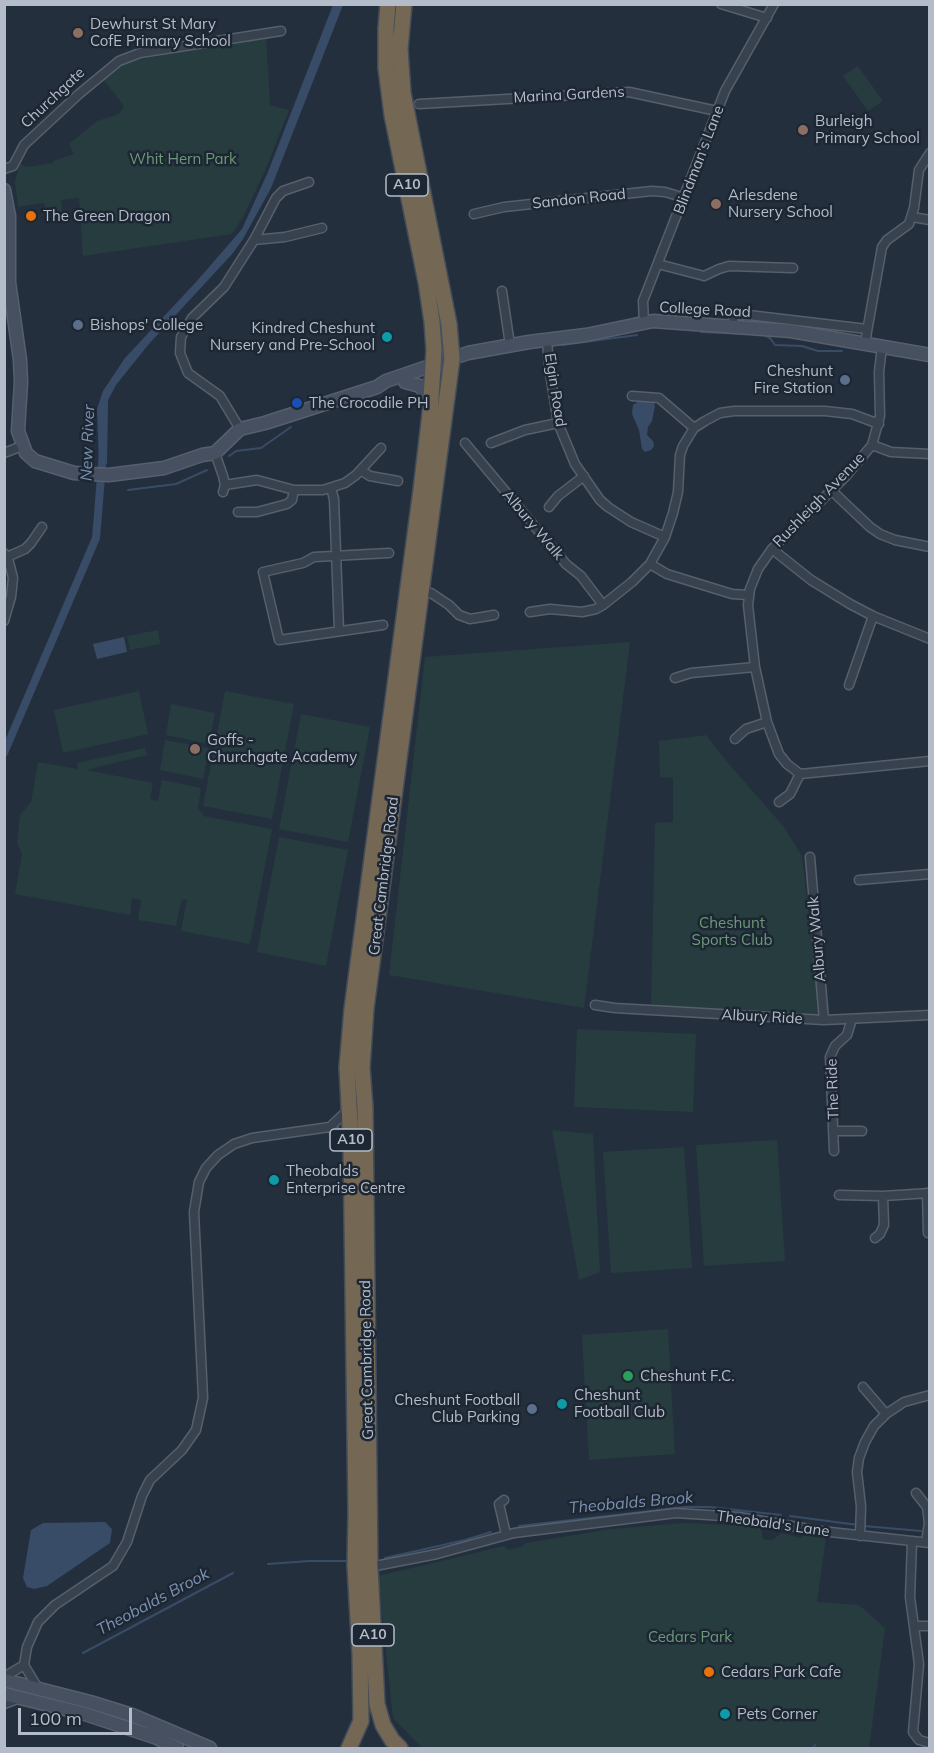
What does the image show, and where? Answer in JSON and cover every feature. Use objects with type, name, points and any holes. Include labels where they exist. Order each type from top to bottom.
[{"type":"highway","name":"Great Cambridge Road","points":[[349,1749],[361,1721],[355,1566],[351,1144],[347,1067],[352,1009],[430,414],[443,365],[432,322],[430,302],[392,114],[386,68],[388,4]]},
{"type":"highway","name":"Great Cambridge Road","points":[[400,1749],[383,1725],[377,1704],[370,1567],[363,1057],[366,1008],[422,593],[443,365],[449,324],[403,93],[400,49],[404,4]]},
{"type":"main road","points":[[4,190],[9,216],[9,282],[20,360],[18,431],[22,446]]},
{"type":"main road","name":"College Road","points":[[22,446],[26,453],[36,461],[59,470],[104,475],[164,468],[215,453],[240,429],[377,387],[386,381],[471,357],[480,351],[663,321],[791,331],[930,355]]},
{"type":"main road","name":"College Road","points":[[377,387],[388,388],[443,365]]},
{"type":"main road","points":[[421,490],[430,461],[443,365]]},
{"type":"main road","points":[[405,382],[417,384],[423,390],[430,414]]},
{"type":"main road","points":[[4,1679],[132,1715],[210,1749]]},
{"type":"main road","points":[[4,1694],[85,1714],[157,1738],[177,1749]]},
{"type":"street","points":[[721,4],[767,18]]},
{"type":"street","name":"Blindman's Lane","points":[[644,323],[643,301],[717,111],[731,78],[774,4]]},
{"type":"street","name":"Churchgate","points":[[4,169],[13,166],[24,145],[119,61],[130,56],[281,31]]},
{"type":"street","name":"Marina Gardens","points":[[419,104],[629,92],[717,111]]},
{"type":"street","points":[[864,343],[882,247],[887,240],[906,227],[912,217],[919,170],[930,153]]},
{"type":"street","points":[[240,429],[220,396],[188,373],[179,346],[184,329],[192,318],[224,287],[254,240],[276,198],[283,191],[309,182]]},
{"type":"street","name":"Sandon Road","points":[[474,214],[504,207],[652,191],[665,192],[684,198]]},
{"type":"street","points":[[912,217],[930,220]]},
{"type":"street","points":[[254,240],[285,237],[322,228]]},
{"type":"street","points":[[658,264],[704,276],[729,266],[793,268]]},
{"type":"street","points":[[502,291],[510,345]]},
{"type":"street","points":[[732,326],[734,316],[740,314],[867,329]]},
{"type":"street","name":"Elgin Road","points":[[547,339],[558,423],[566,446],[600,500],[631,522],[665,537]]},
{"type":"street","name":"Rushleigh Avenue","points":[[800,774],[779,754],[767,722],[755,667],[748,595],[758,569],[772,549],[872,445],[879,424],[881,392],[879,372],[882,346]]},
{"type":"street","points":[[632,396],[659,398],[694,428]]},
{"type":"street","points":[[530,612],[550,609],[582,612],[603,605],[650,564],[665,537],[678,492],[681,451],[686,439],[694,428],[720,413],[744,410],[838,412],[852,414],[879,424]]},
{"type":"street","points":[[491,442],[525,430],[558,423]]},
{"type":"street","name":"Albury Walk","points":[[465,443],[566,564],[581,576],[603,605]]},
{"type":"street","points":[[872,445],[891,452],[930,454]]},
{"type":"street","points":[[4,453],[22,446]]},
{"type":"street","points":[[215,453],[224,489],[257,480],[294,490],[316,491],[345,483],[362,471],[381,448]]},
{"type":"street","points":[[362,471],[370,476],[398,481]]},
{"type":"street","points":[[549,507],[558,496],[584,476]]},
{"type":"street","points":[[331,488],[334,499],[339,631]]},
{"type":"street","points":[[238,512],[257,512],[287,504],[292,500],[294,490]]},
{"type":"street","points":[[831,490],[880,534],[895,540],[930,547]]},
{"type":"street","points":[[4,621],[13,586],[12,571],[6,555],[25,549],[42,527]]},
{"type":"street","points":[[772,549],[831,593],[873,616],[930,639]]},
{"type":"street","points":[[383,625],[279,639],[263,572],[303,563],[314,557],[390,553]]},
{"type":"street","points":[[650,564],[667,574],[732,594],[748,595]]},
{"type":"street","points":[[422,593],[431,593],[459,615],[470,619],[494,615]]},
{"type":"street","points":[[849,685],[873,616]]},
{"type":"street","points":[[675,678],[755,667]]},
{"type":"street","points":[[735,739],[746,729],[767,722]]},
{"type":"street","points":[[779,802],[790,794],[800,774],[930,761]]},
{"type":"street","name":"Albury Walk","points":[[810,857],[824,1020]]},
{"type":"street","points":[[859,880],[930,874]]},
{"type":"street","name":"Albury Ride","points":[[595,1005],[824,1020],[930,1015]]},
{"type":"street","name":"The Ride","points":[[834,1151],[830,1057],[835,1046],[847,1035],[852,1019]]},
{"type":"street","points":[[38,1688],[24,1665],[27,1647],[38,1622],[55,1605],[113,1566],[127,1542],[142,1496],[150,1480],[182,1450],[196,1430],[203,1398],[194,1212],[199,1182],[206,1168],[218,1155],[234,1144],[252,1138],[330,1127],[350,1107]]},
{"type":"street","points":[[330,1127],[351,1144]]},
{"type":"street","name":"The Ride","points":[[834,1131],[862,1131]]},
{"type":"street","points":[[839,1195],[883,1196],[928,1193],[928,1233]]},
{"type":"street","points":[[875,1238],[880,1234],[884,1225],[883,1196]]},
{"type":"street","points":[[862,1387],[886,1414]]},
{"type":"street","points":[[861,1528],[861,1506],[857,1482],[859,1458],[869,1434],[886,1414],[904,1402],[930,1395]]},
{"type":"street","points":[[916,1493],[928,1506],[927,1537]]},
{"type":"street","points":[[504,1500],[499,1504],[504,1530]]},
{"type":"street","name":"Theobald's Lane","points":[[370,1567],[437,1554],[504,1530],[676,1513],[739,1517],[797,1528],[861,1528],[912,1542],[927,1537]]},
{"type":"street","points":[[912,1542],[910,1597],[920,1664],[913,1732],[919,1740],[930,1743]]},
{"type":"street","points":[[915,1626],[930,1626]]},
{"type":"street","points":[[4,1679],[24,1665]]},
{"type":"street","points":[[4,1704],[20,1698]]},
{"type":"green space","name":"Whit Hern Park","points":[[266,35],[270,105],[289,110],[265,171],[243,217],[232,234],[83,256],[79,198],[61,200],[63,213],[47,215],[44,203],[18,207],[15,182],[20,163],[26,167],[53,163],[53,161],[74,154],[69,144],[97,121],[119,114],[124,106],[103,79],[122,63]]},
{"type":"green space","points":[[858,66],[883,101],[868,111],[843,76]]},
{"type":"green space","points":[[158,630],[160,644],[130,650],[127,636]]},
{"type":"green space","points":[[630,642],[584,1008],[389,975],[425,657]]},
{"type":"green space","points":[[139,691],[148,734],[63,753],[54,710]]},
{"type":"green space","points":[[225,691],[294,704],[272,819],[203,806]]},
{"type":"green space","points":[[171,704],[215,713],[209,744],[166,735]]},
{"type":"green space","points":[[301,714],[370,727],[348,842],[279,829]]},
{"type":"green space","name":"Cheshunt Sports Club","points":[[706,735],[784,827],[802,856],[820,1016],[651,1006],[655,823],[673,822],[673,778],[660,777],[659,741]]},
{"type":"green space","points":[[165,740],[209,748],[203,779],[160,770]]},
{"type":"green space","points":[[145,748],[147,755],[86,770],[153,783],[150,799],[158,801],[162,780],[201,788],[198,808],[204,816],[272,829],[250,944],[181,931],[187,899],[181,901],[176,926],[138,920],[141,900],[132,898],[130,915],[15,894],[22,855],[17,842],[20,815],[31,802],[38,762],[78,769],[77,763]]},
{"type":"green space","points":[[279,837],[348,850],[326,966],[257,952]]},
{"type":"green space","points":[[577,1029],[696,1034],[693,1112],[574,1107]]},
{"type":"green space","points":[[552,1130],[593,1134],[600,1272],[579,1280]]},
{"type":"green space","points":[[777,1140],[785,1261],[704,1266],[696,1145]]},
{"type":"green space","points":[[684,1147],[692,1268],[611,1273],[603,1152]]},
{"type":"green space","name":"Cheshunt F.C.","points":[[668,1329],[675,1454],[589,1460],[582,1335]]},
{"type":"green space","name":"Cedars Park","points":[[684,1523],[758,1526],[763,1539],[767,1540],[773,1540],[781,1533],[801,1538],[805,1535],[826,1538],[817,1602],[859,1605],[885,1628],[869,1748],[422,1748],[393,1718],[378,1576],[504,1546],[508,1550],[521,1547],[526,1543],[611,1529]]},
{"type":"water","points":[[333,5],[343,5],[271,188],[233,253],[148,345],[116,385],[108,400],[107,464],[99,464],[97,409],[103,391],[125,358],[242,229],[268,172]]},
{"type":"water","points":[[642,399],[653,400],[655,406],[647,435],[653,441],[654,446],[645,452],[642,449],[639,430],[632,414],[633,405]]},
{"type":"water","points":[[124,637],[127,652],[97,659],[93,644]]},
{"type":"water","points":[[105,1522],[112,1529],[110,1543],[47,1586],[34,1589],[27,1587],[23,1578],[31,1530],[43,1523]]},
{"type":"waterway","points":[[701,332],[749,334]]},
{"type":"waterway","points":[[562,345],[637,335]]},
{"type":"waterway","points":[[764,335],[770,338],[775,345],[802,346],[818,351],[842,351]]},
{"type":"waterway","points":[[229,456],[236,451],[261,448],[291,427]]},
{"type":"waterway","name":"New River","points":[[4,753],[96,538],[103,453]]},
{"type":"waterway","points":[[128,490],[176,484],[207,470]]},
{"type":"waterway","name":"Theobalds Brook","points":[[519,1526],[686,1507],[710,1507],[781,1515]]},
{"type":"waterway","name":"Theobalds Brook","points":[[790,1516],[858,1525]]},
{"type":"waterway","name":"Theobalds Brook","points":[[864,1526],[921,1531]]},
{"type":"waterway","name":"Theobalds Brook","points":[[385,1558],[491,1532]]},
{"type":"waterway","name":"Theobalds Brook","points":[[268,1564],[348,1561]]},
{"type":"waterway","name":"Theobalds Brook","points":[[83,1653],[233,1573]]},
{"type":"place","name":"Dewhurst St Mary CofE Primary School","points":[[78,33]]},
{"type":"place","name":"Burleigh Primary School","points":[[803,130]]},
{"type":"place","name":"Arlesdene Nursery School","points":[[716,204]]},
{"type":"place","name":"The Green Dragon","points":[[31,216]]},
{"type":"place","name":"Bishops' College","points":[[78,325]]},
{"type":"place","name":"Kindred Cheshunt Nursery and Pre-School","points":[[387,337]]},
{"type":"place","name":"Cheshunt Fire Station","points":[[845,380]]},
{"type":"place","name":"The Crocodile PH","points":[[297,403]]},
{"type":"place","name":"Goffs - Churchgate Academy","points":[[195,749]]},
{"type":"place","name":"Theobalds Enterprise Centre","points":[[274,1180]]},
{"type":"place","name":"Cheshunt F.C.","points":[[628,1376]]},
{"type":"place","name":"Cheshunt Football Club","points":[[562,1404]]},
{"type":"place","name":"Cheshunt Football Club Parking","points":[[532,1409]]},
{"type":"place","name":"Cedars Park Cafe","points":[[709,1672]]},
{"type":"place","name":"Pets Corner","points":[[725,1714]]}]
